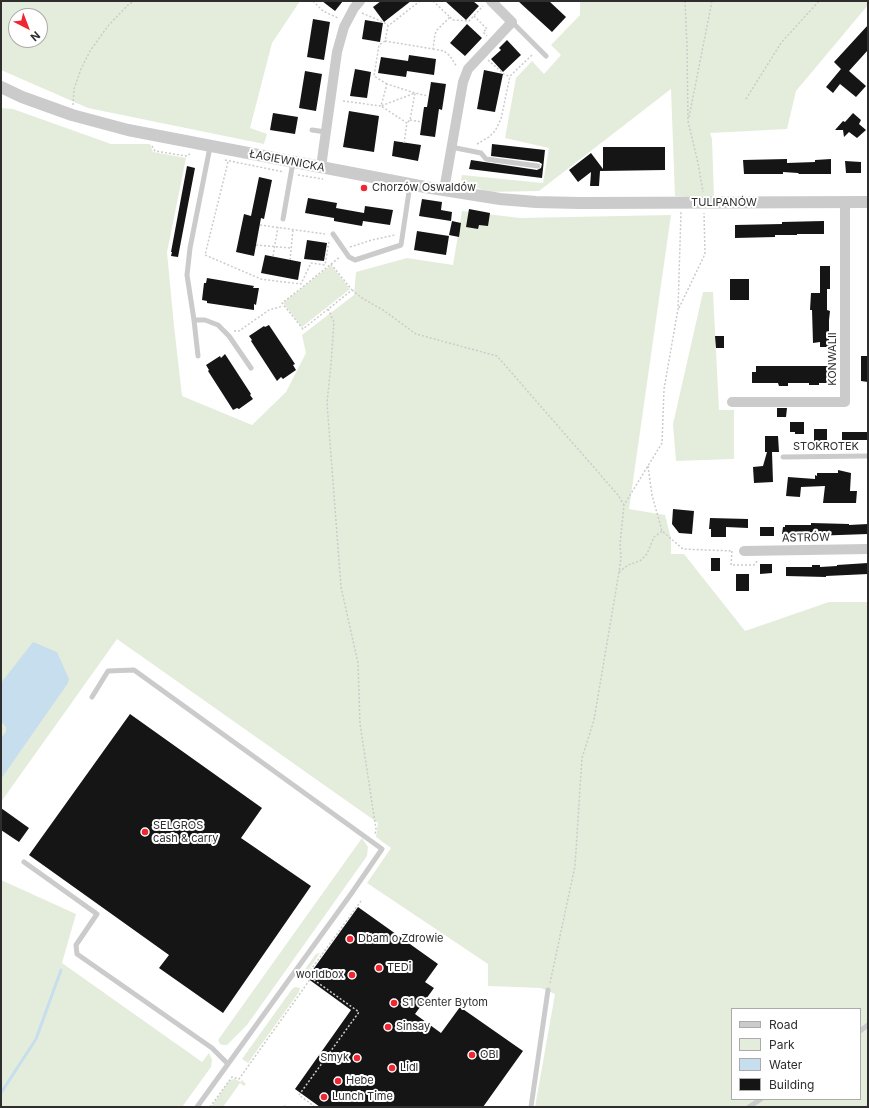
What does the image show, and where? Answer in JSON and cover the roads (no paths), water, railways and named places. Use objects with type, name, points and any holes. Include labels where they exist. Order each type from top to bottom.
[{"type":"street","points":[[444,190],[463,82],[468,69],[512,22],[488,3]]},
{"type":"street","points":[[321,167],[337,52],[344,27],[357,4]]},
{"type":"street","name":"ŁAGIEWNICKA","points":[[1,87],[52,108],[128,130],[444,190],[510,200],[580,203]]},
{"type":"street","name":"KONWALII","points":[[732,402],[845,402],[845,202]]},
{"type":"street","name":"TULIPANÓW","points":[[580,203],[868,202]]},
{"type":"street","name":"ASTRÓW","points":[[744,551],[868,549]]},
{"type":"lane","points":[[512,22],[546,56]]},
{"type":"lane","points":[[312,130],[326,132]]},
{"type":"lane","points":[[198,356],[187,275],[190,248],[210,146]]},
{"type":"lane","points":[[451,147],[481,153],[486,159],[538,166]]},
{"type":"lane","points":[[283,219],[293,162]]},
{"type":"lane","points":[[331,236],[349,257],[355,260],[401,245],[411,184]]},
{"type":"lane","points":[[194,320],[205,320],[218,325],[229,336],[251,368]]},
{"type":"lane","name":"STOKROTEK","points":[[783,457],[868,456]]},
{"type":"lane","points":[[92,697],[108,671],[134,670],[382,849],[324,932],[197,1107]]},
{"type":"lane","points":[[24,862],[97,914],[76,945],[77,954],[212,1048],[228,1064]]},
{"type":"lane","points":[[531,1107],[548,990]]},
{"type":"lane","points":[[749,1107],[760,1100]]},
{"type":"water","points":[[33,642],[57,652],[69,679],[68,683],[1,779],[1,738],[6,732],[6,727],[1,721],[1,683]]},
{"type":"waterway","points":[[1,1093],[36,1039],[61,970]]},
{"type":"place","name":"Chorzów Oswaldów","points":[[364,188]]},
{"type":"place","name":"SELGROS cash & carry","points":[[145,832]]},
{"type":"place","name":"Dbam o Zdrowie","points":[[350,939]]},
{"type":"place","name":"TEDi","points":[[379,968]]},
{"type":"place","name":"worldbox","points":[[352,975]]},
{"type":"place","name":"S1 Center Bytom","points":[[394,1003]]},
{"type":"place","name":"Sinsay","points":[[388,1027]]},
{"type":"place","name":"OBI","points":[[472,1055]]},
{"type":"place","name":"Smyk","points":[[357,1058]]},
{"type":"place","name":"Lidl","points":[[392,1068]]},
{"type":"place","name":"Hebe","points":[[338,1081]]},
{"type":"place","name":"Lunch Time","points":[[324,1097]]}]
